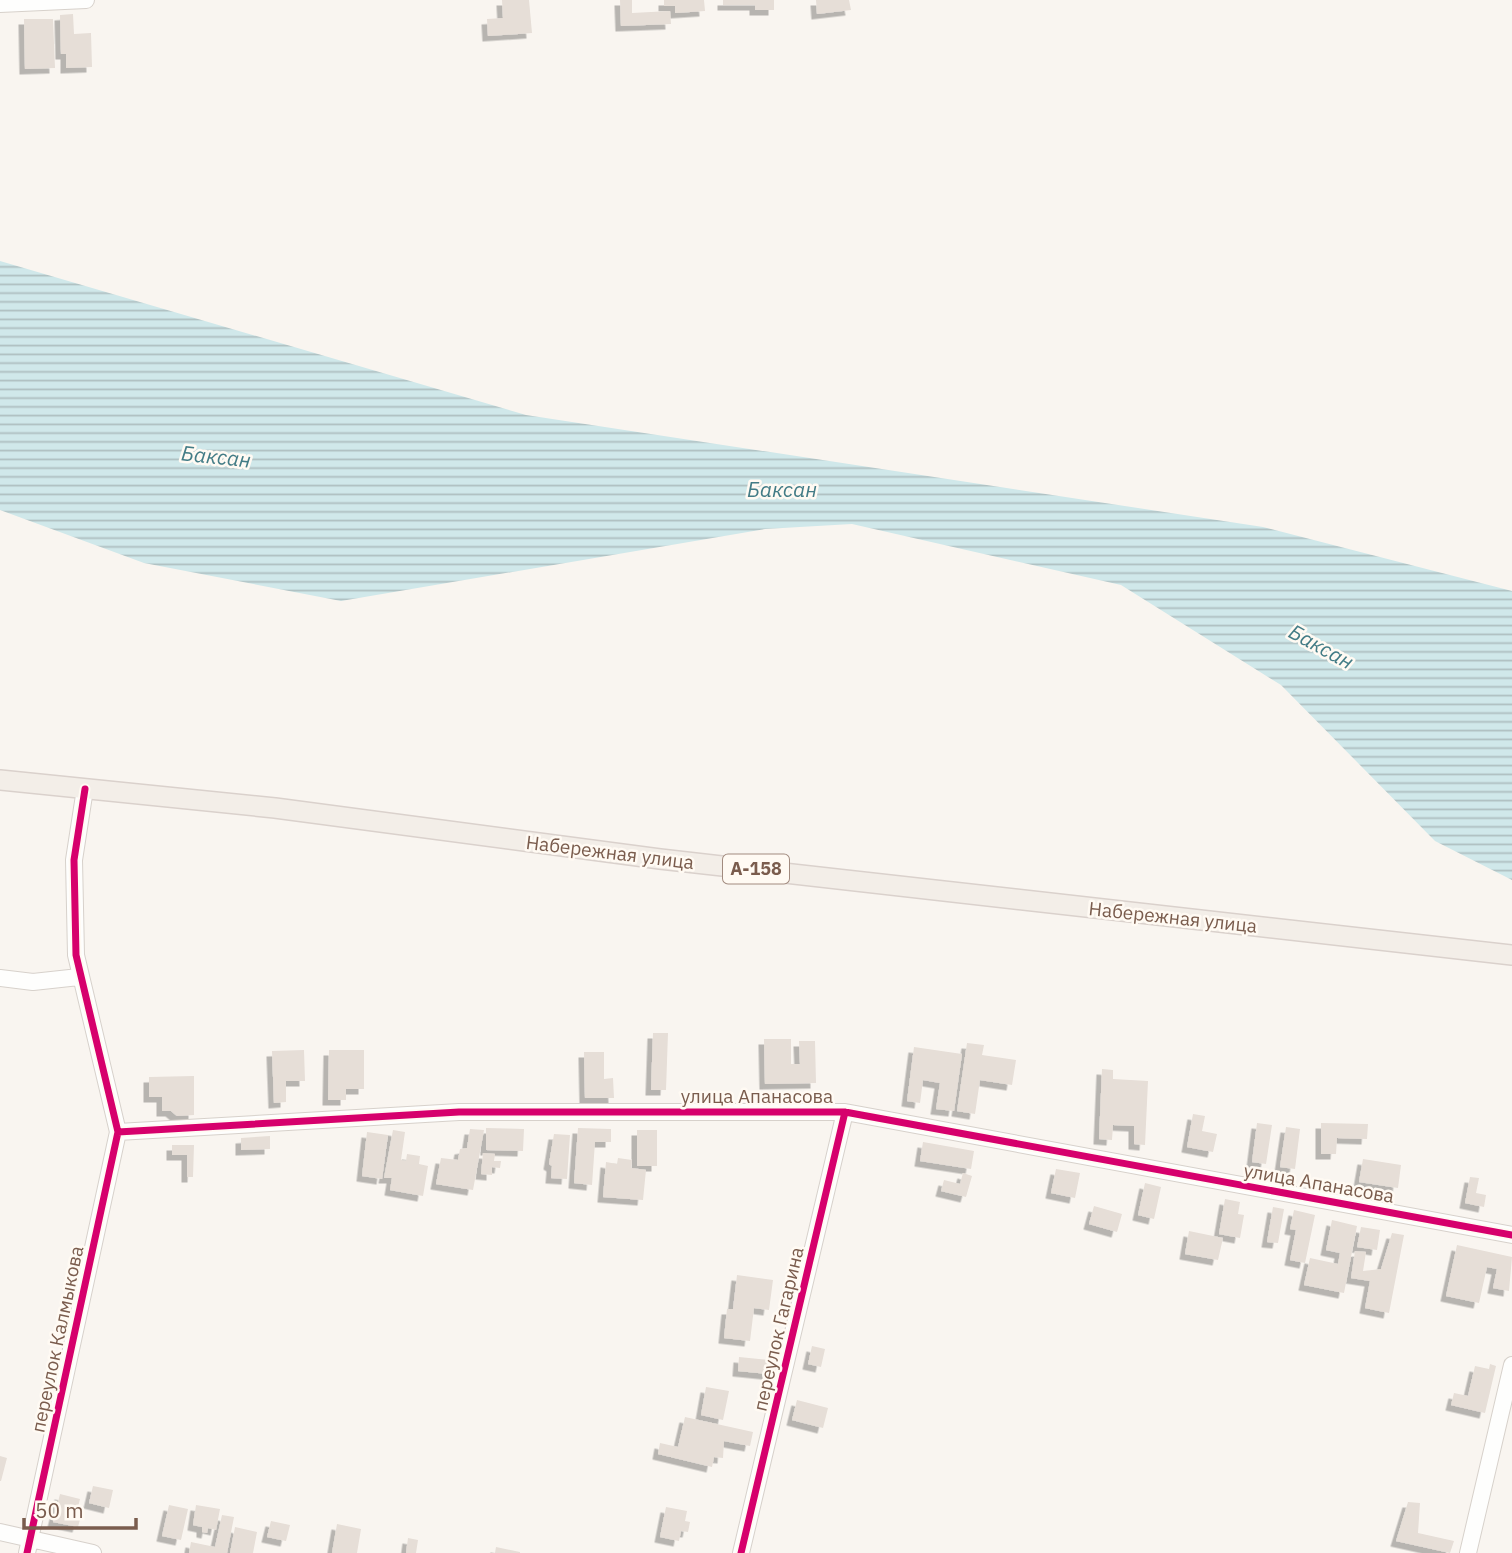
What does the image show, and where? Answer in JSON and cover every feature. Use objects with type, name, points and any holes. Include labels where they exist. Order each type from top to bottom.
[{"type":"main road","name":"Набережная улица","points":[[0,780],[275,808],[660,859],[1512,955]]},
{"type":"street","points":[[0,4],[86,0]]},
{"type":"street","points":[[85,789],[74,860],[79,976],[118,1132]]},
{"type":"street","points":[[0,978],[33,982],[79,976]]},
{"type":"street","name":"улица Апанасова","points":[[118,1132],[459,1112],[845,1112],[1512,1235]]},
{"type":"street","name":"переулок Гагарина","points":[[741,1553],[845,1112]]},
{"type":"street","name":"переулок Калмыкова","points":[[29,1546],[118,1132]]},
{"type":"street","points":[[1468,1553],[1512,1365]]},
{"type":"street","points":[[0,1532],[29,1546],[93,1553]]},
{"type":"water","name":"Баксан","points":[[0,261],[526,415],[1263,527],[1512,591],[1512,880],[1435,841],[1281,685],[1121,585],[852,524],[765,529],[341,601],[144,563],[0,510]]},
{"type":"building","points":[[502,0],[529,0],[532,33],[488,36],[487,19],[503,18]]},
{"type":"building","points":[[620,0],[632,0],[632,13],[670,11],[671,24],[621,26]]},
{"type":"building","points":[[664,0],[704,0],[705,11],[675,13],[675,6],[664,6]]},
{"type":"building","points":[[723,0],[774,0],[774,10],[755,10],[755,5],[723,5]]},
{"type":"building","points":[[816,0],[849,0],[851,10],[817,14]]},
{"type":"building","points":[[73,14],[74,34],[91,33],[92,67],[66,68],[66,54],[61,54],[60,15]]},
{"type":"building","points":[[24,19],[53,19],[55,68],[25,69]]},
{"type":"building","points":[[653,1033],[668,1033],[666,1090],[651,1090]]},
{"type":"building","points":[[764,1039],[791,1039],[791,1064],[800,1064],[799,1041],[815,1041],[816,1083],[765,1084]]},
{"type":"building","points":[[967,1043],[984,1045],[982,1055],[1016,1060],[1012,1085],[980,1080],[975,1114],[957,1111]]},
{"type":"building","points":[[914,1047],[962,1054],[954,1111],[936,1109],[940,1083],[923,1080],[920,1103],[907,1101]]},
{"type":"building","points":[[304,1050],[305,1081],[286,1081],[286,1102],[274,1103],[272,1051]]},
{"type":"building","points":[[329,1050],[364,1050],[364,1089],[346,1089],[346,1100],[328,1100]]},
{"type":"building","points":[[584,1052],[604,1052],[604,1079],[613,1078],[614,1098],[585,1098]]},
{"type":"building","points":[[1102,1069],[1113,1070],[1113,1079],[1148,1081],[1145,1145],[1134,1144],[1134,1126],[1113,1125],[1112,1140],[1099,1139]]},
{"type":"building","points":[[194,1076],[194,1115],[177,1116],[171,1111],[162,1111],[162,1097],[149,1097],[149,1077]]},
{"type":"building","points":[[1193,1114],[1205,1116],[1202,1131],[1217,1134],[1213,1152],[1187,1147]]},
{"type":"building","points":[[1257,1123],[1272,1125],[1266,1164],[1252,1162]]},
{"type":"building","points":[[1321,1123],[1368,1124],[1367,1139],[1337,1138],[1336,1154],[1321,1154]]},
{"type":"building","points":[[1286,1127],[1300,1129],[1295,1169],[1280,1167]]},
{"type":"building","points":[[486,1128],[524,1129],[523,1151],[486,1150]]},
{"type":"building","points":[[578,1128],[611,1129],[611,1142],[595,1142],[592,1185],[574,1183]]},
{"type":"building","points":[[470,1129],[484,1130],[473,1190],[436,1184],[441,1158],[458,1160],[460,1149],[467,1148]]},
{"type":"building","points":[[393,1130],[405,1132],[401,1160],[406,1161],[407,1154],[420,1156],[419,1164],[428,1166],[423,1196],[390,1190],[392,1178],[384,1178]]},
{"type":"building","points":[[637,1130],[657,1130],[657,1166],[637,1166]]},
{"type":"building","points":[[367,1132],[388,1135],[382,1179],[362,1176]]},
{"type":"building","points":[[554,1134],[570,1135],[567,1179],[551,1178],[552,1166],[549,1164]]},
{"type":"building","points":[[270,1136],[270,1149],[241,1150],[241,1138]]},
{"type":"building","points":[[923,1142],[974,1151],[971,1169],[920,1161]]},
{"type":"building","points":[[172,1145],[194,1145],[193,1177],[187,1177],[187,1155],[172,1155]]},
{"type":"building","points":[[483,1153],[495,1154],[494,1161],[501,1161],[500,1168],[492,1167],[492,1175],[481,1174]]},
{"type":"building","points":[[618,1158],[632,1160],[631,1168],[646,1170],[643,1200],[603,1197],[606,1162],[617,1164]]},
{"type":"building","points":[[1363,1159],[1401,1165],[1398,1188],[1359,1182]]},
{"type":"building","points":[[1056,1169],[1080,1173],[1075,1198],[1051,1193]]},
{"type":"building","points":[[963,1173],[972,1176],[966,1197],[941,1191],[944,1180],[960,1184]]},
{"type":"building","points":[[1470,1177],[1479,1178],[1476,1193],[1486,1195],[1484,1207],[1465,1203]]},
{"type":"building","points":[[1145,1183],[1161,1187],[1154,1219],[1138,1215]]},
{"type":"building","points":[[1225,1199],[1240,1202],[1238,1214],[1244,1215],[1240,1238],[1219,1234]]},
{"type":"building","points":[[1094,1206],[1122,1214],[1117,1232],[1089,1224]]},
{"type":"building","points":[[1273,1207],[1284,1209],[1278,1243],[1267,1242]]},
{"type":"building","points":[[1294,1210],[1315,1215],[1305,1263],[1290,1260],[1296,1230],[1290,1229]]},
{"type":"building","points":[[1332,1220],[1357,1226],[1344,1293],[1304,1285],[1310,1258],[1338,1264],[1340,1253],[1326,1250]]},
{"type":"building","points":[[1361,1227],[1380,1230],[1377,1250],[1357,1247]]},
{"type":"building","points":[[1189,1231],[1223,1238],[1218,1260],[1185,1254]]},
{"type":"building","points":[[1392,1233],[1404,1235],[1389,1313],[1365,1308],[1370,1281],[1351,1278],[1355,1251],[1366,1252],[1363,1271],[1381,1269]]},
{"type":"building","points":[[1457,1245],[1512,1257],[1509,1291],[1493,1288],[1497,1269],[1487,1267],[1479,1303],[1446,1296]]},
{"type":"building","points":[[737,1275],[773,1280],[769,1310],[754,1308],[750,1341],[724,1338],[727,1309],[733,1309]]},
{"type":"building","points":[[812,1346],[825,1349],[821,1367],[808,1364]]},
{"type":"building","points":[[739,1357],[769,1360],[768,1374],[738,1371]]},
{"type":"building","points":[[1490,1364],[1496,1366],[1485,1413],[1451,1405],[1454,1393],[1468,1396],[1475,1366],[1489,1369]]},
{"type":"building","points":[[706,1387],[729,1391],[723,1420],[701,1415]]},
{"type":"building","points":[[797,1400],[828,1408],[823,1428],[792,1420]]},
{"type":"building","points":[[685,1417],[753,1432],[750,1446],[724,1441],[723,1458],[714,1457],[712,1467],[658,1454],[660,1443],[678,1447]]},
{"type":"building","points":[[0,1456],[7,1458],[1,1481],[0,1481]]},
{"type":"building","points":[[93,1486],[113,1490],[109,1508],[89,1503]]},
{"type":"building","points":[[60,1494],[80,1499],[78,1507],[83,1508],[78,1527],[53,1522]]},
{"type":"building","points":[[1408,1502],[1420,1503],[1418,1533],[1454,1541],[1450,1553],[1396,1541]]},
{"type":"building","points":[[169,1505],[188,1509],[181,1540],[162,1536]]},
{"type":"building","points":[[196,1505],[220,1509],[216,1530],[208,1528],[207,1533],[202,1532],[202,1527],[193,1525]]},
{"type":"building","points":[[666,1507],[687,1511],[685,1521],[690,1522],[688,1532],[681,1531],[679,1541],[660,1537]]},
{"type":"building","points":[[222,1515],[234,1517],[227,1553],[189,1553],[191,1542],[215,1547]]},
{"type":"building","points":[[271,1521],[290,1525],[286,1541],[267,1537]]},
{"type":"building","points":[[337,1524],[361,1529],[357,1553],[332,1553]]},
{"type":"building","points":[[235,1527],[257,1532],[253,1553],[230,1553]]},
{"type":"building","points":[[408,1538],[418,1540],[416,1553],[406,1553]]},
{"type":"building","points":[[496,1547],[520,1552],[520,1553],[495,1553]]},
{"type":"cycle path","points":[[27,1553],[118,1132],[76,955],[74,860],[85,789]]},
{"type":"cycle path","points":[[118,1132],[459,1112],[845,1112],[1512,1235]]},
{"type":"cycle path","points":[[741,1553],[845,1112]]}]
